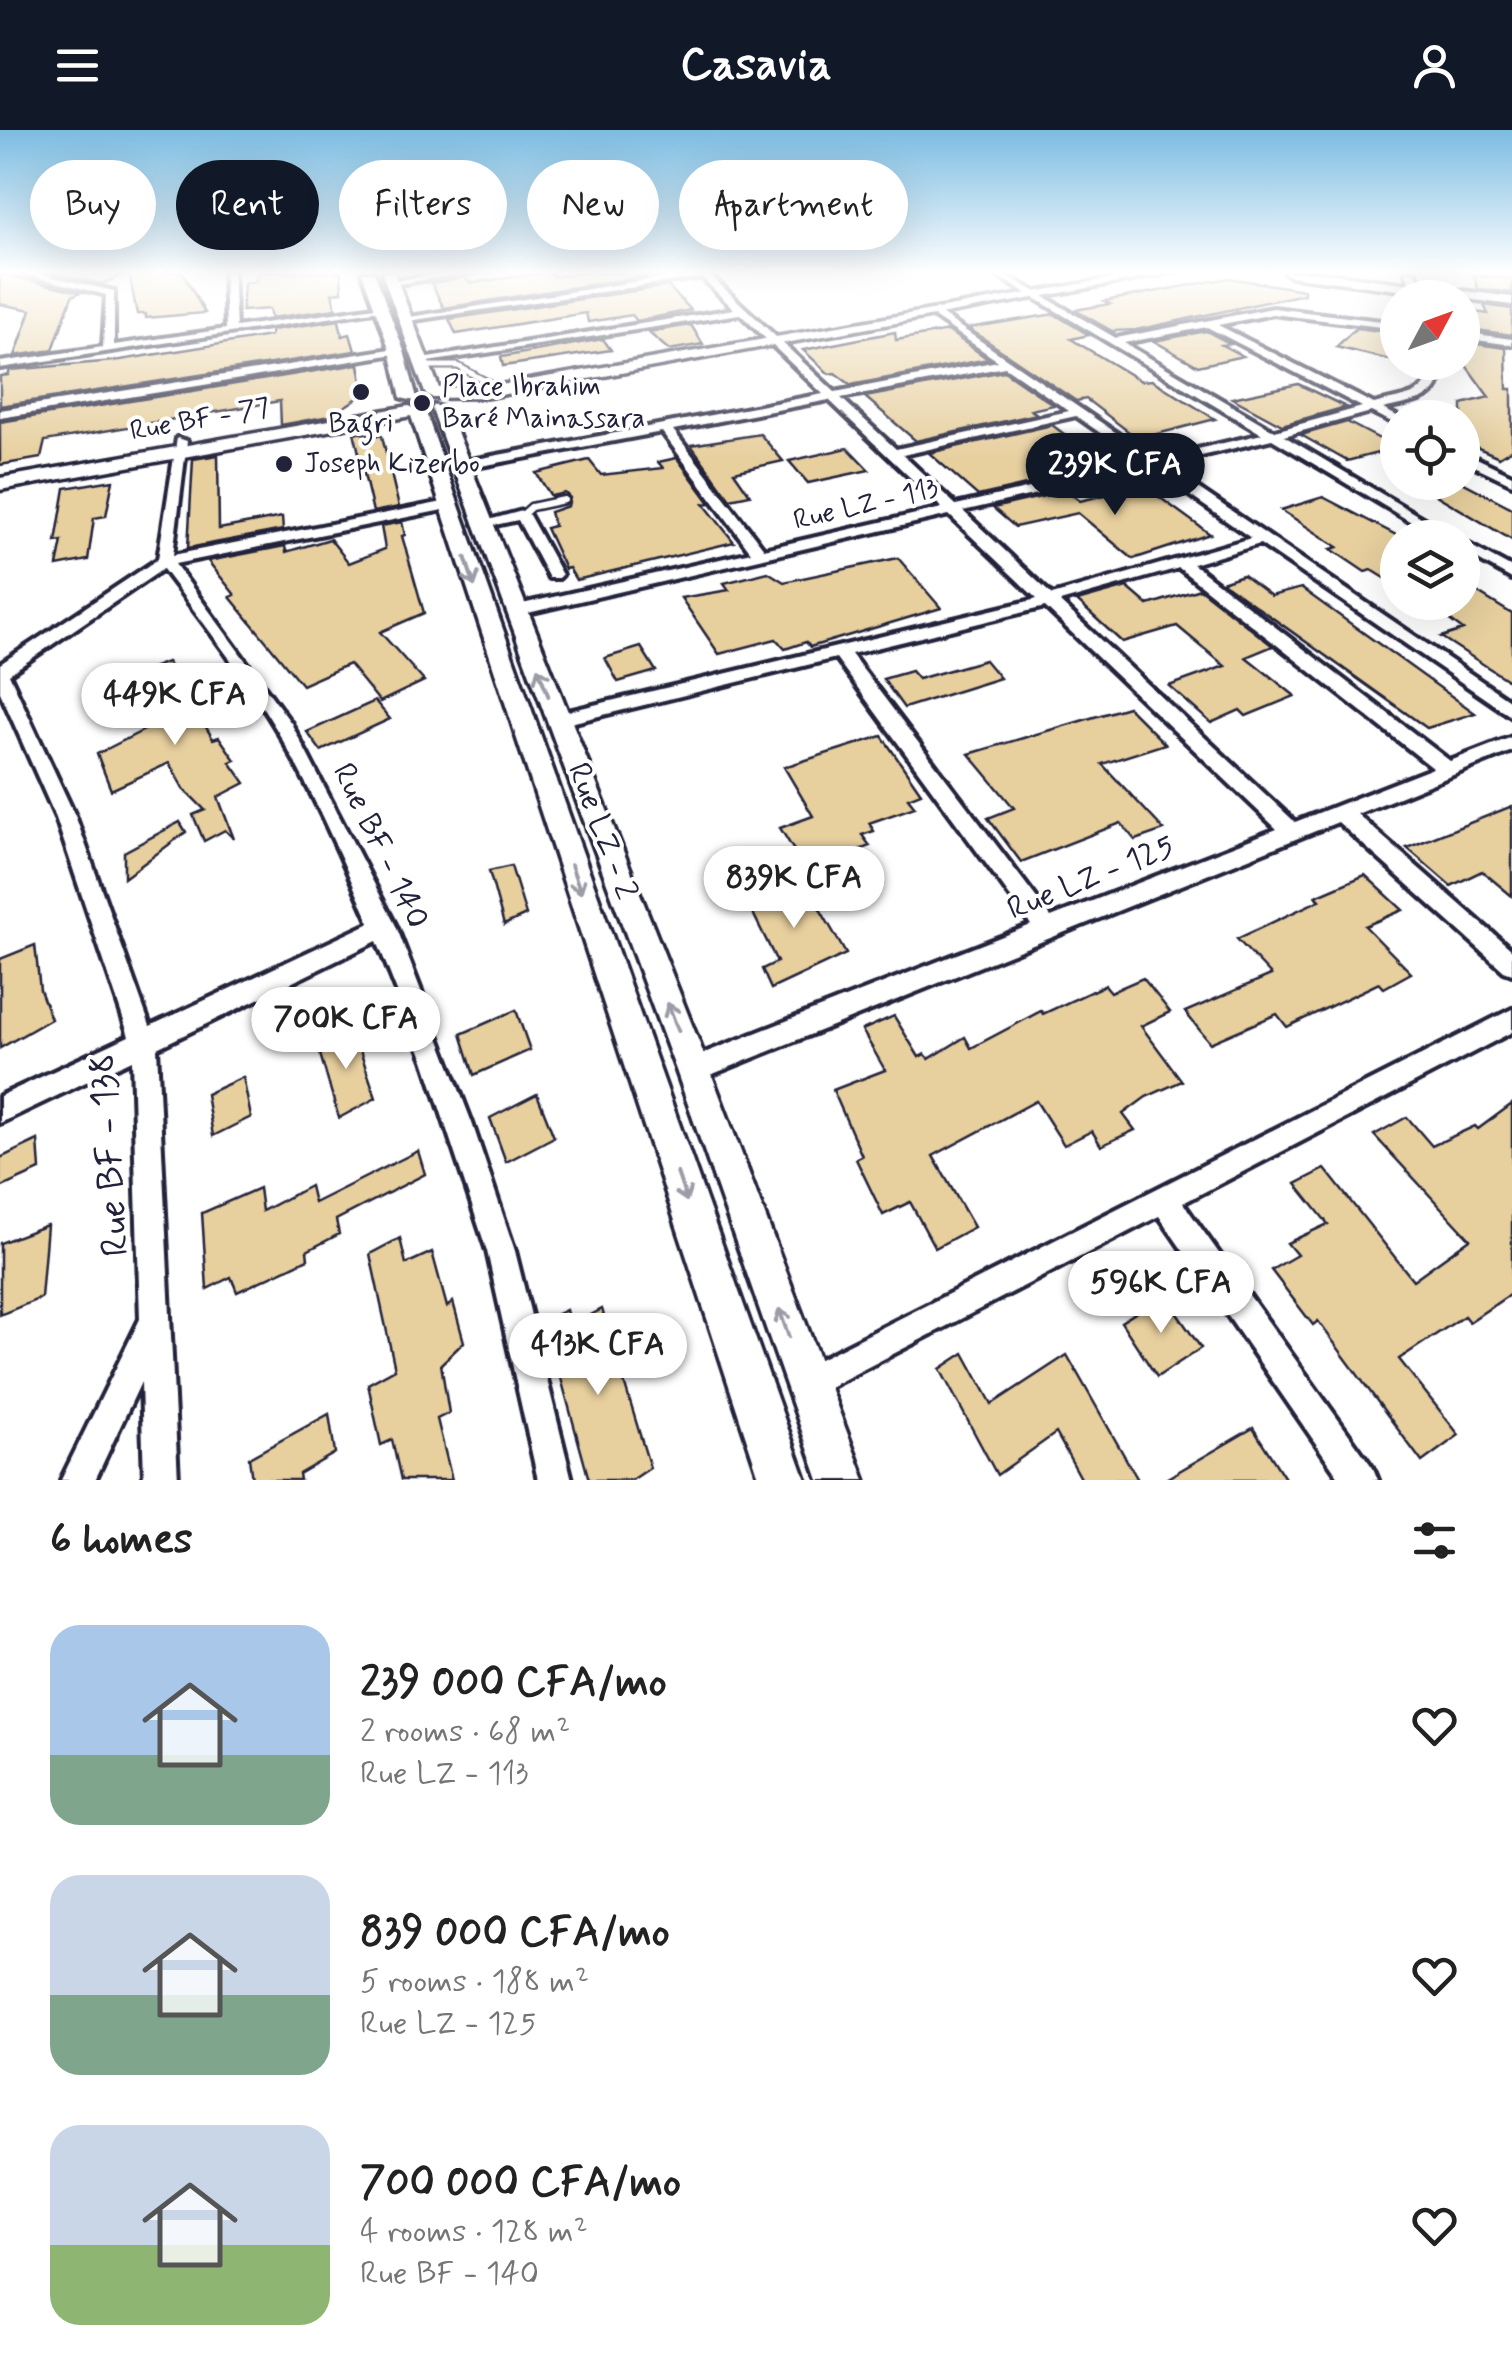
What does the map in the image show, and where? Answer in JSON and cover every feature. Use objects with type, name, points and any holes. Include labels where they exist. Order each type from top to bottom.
[{"type":"main road","points":[[391,335],[424,403]]},
{"type":"main road","points":[[413,335],[422,363],[424,403]]},
{"type":"main road","name":"Rue BF - 77","points":[[0,472],[180,446],[826,335]]},
{"type":"main road","name":"Rue LZ - 2","points":[[424,403],[460,466],[694,1070],[842,1480]]},
{"type":"main road","name":"Rue LZ - 2","points":[[424,403],[448,505],[783,1480]]},
{"type":"main road","name":"Rue BF - 77","points":[[0,484],[180,446]]},
{"type":"street","points":[[108,348],[109,335]]},
{"type":"street","points":[[0,365],[198,335]]},
{"type":"street","points":[[422,363],[594,335]]},
{"type":"street","points":[[766,335],[1294,832]]},
{"type":"street","points":[[967,335],[1512,710]]},
{"type":"street","points":[[1102,335],[1419,520]]},
{"type":"street","points":[[1114,342],[1150,335]]},
{"type":"street","points":[[1229,335],[1380,412]]},
{"type":"street","points":[[1480,338],[1512,342]]},
{"type":"street","points":[[0,414],[397,351]]},
{"type":"street","points":[[460,466],[1007,362]]},
{"type":"street","name":"Rue LZ - 113","points":[[516,611],[1274,434],[1373,408],[1433,387],[1435,380]]},
{"type":"street","points":[[890,454],[1079,412]]},
{"type":"street","points":[[665,427],[761,555]]},
{"type":"street","points":[[164,561],[180,446]]},
{"type":"street","points":[[1480,461],[1504,470],[1512,480]]},
{"type":"street","points":[[0,672],[164,561],[448,505]]},
{"type":"street","points":[[481,524],[522,515],[554,575]]},
{"type":"street","points":[[558,720],[842,654],[1048,601],[1263,539]]},
{"type":"street","points":[[1480,555],[1512,574]]},
{"type":"street","name":"Rue BF - 140","points":[[164,561],[239,660],[298,751],[385,926],[428,1036],[502,1255],[555,1480]]},
{"type":"street","points":[[1182,563],[1448,770]]},
{"type":"street","points":[[842,654],[1048,930]]},
{"type":"street","name":"Rue BF - 138","points":[[0,672],[66,818],[144,1044],[161,1480]]},
{"type":"street","name":"Rue LZ - 125","points":[[694,1070],[1512,744]]},
{"type":"street","points":[[1342,813],[1512,964]]},
{"type":"street","points":[[0,1110],[385,926]]},
{"type":"street","points":[[805,1383],[1512,1020]]},
{"type":"street","points":[[1164,1200],[1361,1480]]},
{"type":"street","points":[[78,1480],[157,1316]]},
{"type":"lane","points":[[422,363],[458,366],[496,391]]},
{"type":"lane","points":[[522,515],[531,507],[564,500]]},
{"type":"building","points":[[22,335],[58,335],[53,350],[15,356]]},
{"type":"building","points":[[350,335],[355,351],[0,406],[0,376],[8,375],[10,370],[114,361],[270,336]]},
{"type":"building","points":[[652,335],[697,335],[703,344],[669,350]]},
{"type":"building","points":[[880,335],[895,335],[896,340],[954,335],[988,359],[851,385],[835,373],[829,374],[803,350]]},
{"type":"building","points":[[978,335],[1089,335],[1071,339],[1141,381],[1152,380],[1215,419],[1138,439],[1086,399],[1076,401]]},
{"type":"building","points":[[1214,335],[1231,344],[1222,345],[1243,356],[1198,366],[1154,341]]},
{"type":"building","points":[[1349,335],[1380,335],[1380,358],[1336,347]]},
{"type":"building","points":[[603,339],[611,350],[503,366],[501,357]]},
{"type":"building","points":[[1480,344],[1506,348],[1507,389],[1512,389],[1512,449],[1499,457],[1480,449],[1477,400],[1489,397],[1477,380],[1480,380]]},
{"type":"building","points":[[359,364],[364,394],[330,416],[281,425],[280,401],[45,441],[41,458],[0,465],[0,422]]},
{"type":"building","points":[[1004,371],[1054,405],[1031,410],[1037,414],[916,441],[865,397]]},
{"type":"building","points":[[1298,384],[1346,407],[1282,425],[1232,398]]},
{"type":"building","points":[[1347,422],[1380,439],[1380,452],[1347,461],[1301,435]]},
{"type":"building","points":[[1052,425],[1095,457],[1040,470],[1052,479],[978,496],[929,453]]},
{"type":"building","points":[[354,432],[382,436],[399,507],[373,512]]},
{"type":"building","points":[[760,434],[783,461],[734,472],[750,495],[730,499],[691,445]]},
{"type":"building","points":[[848,448],[869,470],[808,483],[789,461]]},
{"type":"building","points":[[218,455],[219,529],[282,517],[283,530],[188,548],[193,459]]},
{"type":"building","points":[[677,458],[710,503],[704,504],[734,542],[576,580],[569,568],[565,569],[546,528],[554,526],[550,512],[568,506],[570,498],[565,493],[551,496],[536,473],[589,460],[601,475],[663,468],[658,462]]},
{"type":"building","points":[[113,480],[106,516],[94,518],[88,560],[57,566],[62,541],[56,542],[65,488]]},
{"type":"building","points":[[1144,486],[1210,534],[1133,559],[1078,513],[1015,527],[993,508],[1067,491],[1080,501]]},
{"type":"building","points":[[1480,491],[1512,508],[1512,540],[1480,520],[1444,500],[1480,500]]},
{"type":"building","points":[[1323,497],[1380,527],[1380,575],[1372,570],[1365,572],[1331,549],[1338,547],[1281,510]]},
{"type":"building","points":[[402,522],[402,536],[424,613],[380,632],[424,681],[380,702],[349,664],[302,685],[230,597],[235,595],[208,561],[285,546],[286,552],[330,539],[349,563],[385,549],[381,526]]},
{"type":"building","points":[[898,558],[941,608],[810,647],[806,642],[785,649],[776,639],[719,654],[681,598],[729,590],[724,583],[768,572],[784,582]]},
{"type":"building","points":[[1243,575],[1271,596],[1301,588],[1475,713],[1427,728],[1222,582]]},
{"type":"building","points":[[1127,587],[1148,605],[1200,589],[1273,646],[1246,657],[1295,696],[1246,716],[1240,710],[1211,723],[1169,686],[1225,666],[1177,626],[1122,642],[1077,601]]},
{"type":"building","points":[[1480,594],[1512,614],[1512,683],[1441,637],[1463,630],[1449,620],[1480,620]]},
{"type":"building","points":[[641,647],[656,671],[618,682],[605,658]]},
{"type":"building","points":[[985,660],[1000,678],[904,708],[883,679],[911,671],[918,679]]},
{"type":"building","points":[[167,662],[194,700],[191,702],[213,739],[219,737],[235,760],[230,762],[245,783],[218,797],[234,839],[225,830],[204,841],[193,815],[205,810],[183,788],[169,763],[111,790],[97,754],[150,727],[126,678]]},
{"type":"building","points":[[375,701],[390,719],[321,751],[307,732]]},
{"type":"building","points":[[1128,707],[1165,744],[1102,764],[1164,830],[1135,840],[1121,823],[1021,862],[988,818],[1014,808],[969,754]]},
{"type":"building","points":[[882,736],[921,793],[908,798],[915,807],[869,823],[874,831],[862,835],[870,846],[806,870],[780,828],[813,816],[784,767]]},
{"type":"building","points":[[1512,806],[1512,896],[1482,871],[1451,886],[1407,848]]},
{"type":"building","points":[[180,822],[186,832],[124,878],[124,852]]},
{"type":"building","points":[[511,866],[526,915],[504,925],[489,871]]},
{"type":"building","points":[[1365,875],[1403,910],[1365,926],[1411,973],[1384,988],[1379,983],[1287,1027],[1277,1014],[1210,1043],[1185,1012],[1271,975],[1237,939],[1320,900],[1316,896]]},
{"type":"building","points":[[801,876],[846,954],[771,989],[762,969],[777,962],[746,899]]},
{"type":"building","points":[[35,945],[40,990],[51,1019],[0,1048],[0,959]]},
{"type":"building","points":[[1143,978],[1170,1012],[1141,1026],[1182,1081],[1146,1097],[1123,1114],[1135,1130],[1101,1146],[1092,1131],[1064,1145],[1036,1101],[933,1156],[974,1227],[935,1248],[910,1202],[883,1215],[856,1159],[862,1156],[833,1090],[885,1070],[862,1030],[894,1016],[919,1057],[925,1054],[929,1059],[965,1037],[971,1048],[1041,1011],[1043,1014],[1105,985],[1111,992]]},
{"type":"building","points":[[516,1010],[530,1050],[474,1075],[461,1034]]},
{"type":"building","points":[[352,1027],[376,1098],[339,1118],[317,1044]]},
{"type":"building","points":[[243,1077],[251,1117],[213,1136],[206,1094]]},
{"type":"building","points":[[537,1094],[554,1137],[506,1162],[490,1118]]},
{"type":"building","points":[[1512,1104],[1512,1293],[1469,1322],[1464,1316],[1399,1359],[1459,1435],[1422,1462],[1318,1321],[1313,1325],[1271,1270],[1297,1255],[1287,1243],[1328,1224],[1296,1184],[1325,1169],[1413,1280],[1470,1239],[1374,1135],[1407,1117],[1432,1146],[1475,1126],[1478,1129]]},
{"type":"building","points":[[38,1140],[40,1170],[0,1188],[0,1158]]},
{"type":"building","points":[[418,1151],[425,1174],[336,1220],[339,1234],[307,1251],[308,1259],[237,1292],[231,1277],[207,1289],[202,1213],[259,1188],[262,1211],[310,1186],[314,1203]]},
{"type":"building","points":[[47,1225],[41,1298],[0,1315],[0,1243]]},
{"type":"building","points":[[400,1238],[406,1264],[432,1252],[447,1307],[453,1302],[464,1342],[441,1364],[449,1413],[437,1419],[452,1480],[401,1480],[392,1440],[381,1445],[368,1384],[395,1369],[370,1254]]},
{"type":"building","points":[[1164,1295],[1201,1348],[1157,1377],[1121,1322]]},
{"type":"building","points":[[602,1309],[650,1468],[632,1480],[589,1480],[545,1320],[566,1310],[570,1326]]},
{"type":"building","points":[[964,1353],[992,1404],[1067,1355],[1138,1480],[1082,1480],[1056,1433],[997,1475],[940,1369]]},
{"type":"building","points":[[329,1414],[335,1453],[299,1474],[300,1480],[252,1480],[249,1458]]},
{"type":"building","points":[[1253,1428],[1286,1480],[1164,1480]]},
{"type":"place","name":"Bagri","points":[[361,392]]},
{"type":"place","name":"Place Ibrahim Baré Mainassara","points":[[422,403]]},
{"type":"place","name":"Joseph Kizerbo","points":[[284,464]]}]
